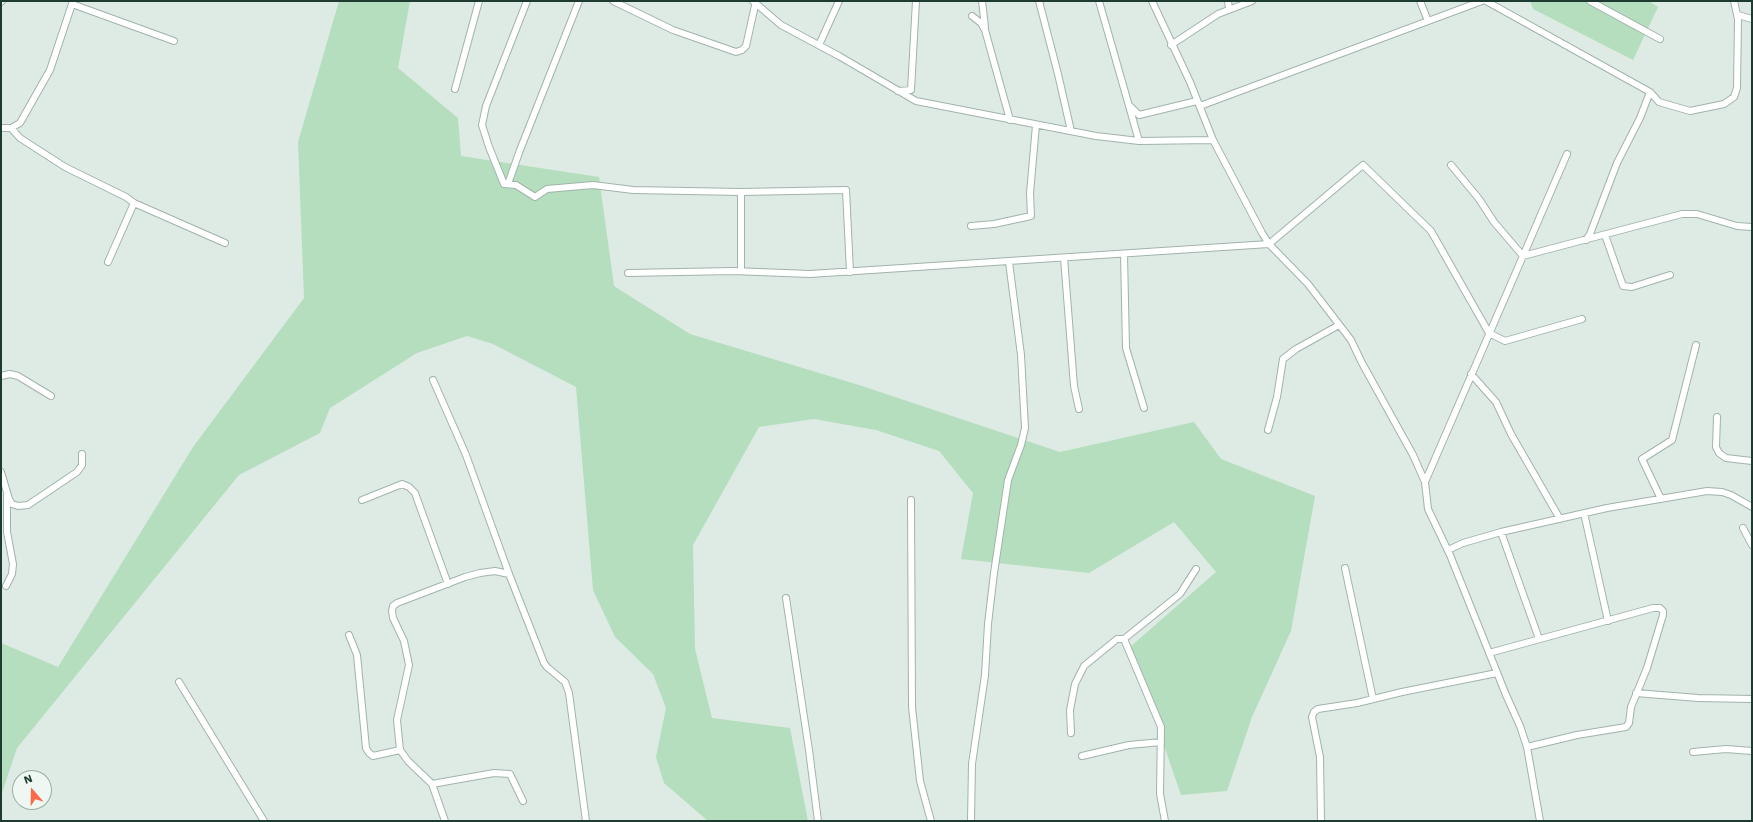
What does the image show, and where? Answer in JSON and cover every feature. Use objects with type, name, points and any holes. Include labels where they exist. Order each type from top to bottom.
[{"type":"street","points":[[455,89],[479,1]]},
{"type":"street","points":[[527,1],[486,106],[482,125],[504,184],[516,185],[535,197],[547,189],[593,185],[633,190],[741,192],[846,190],[850,272]]},
{"type":"street","points":[[508,184],[579,1]]},
{"type":"street","points":[[613,1],[673,30],[736,52],[742,50],[746,46],[755,1]]},
{"type":"street","points":[[755,1],[781,25],[819,45],[916,101],[1096,136],[1139,141],[1213,140]]},
{"type":"street","points":[[819,45],[839,1]]},
{"type":"street","points":[[897,91],[911,90],[916,1]]},
{"type":"street","points":[[982,1],[985,30],[1010,120]]},
{"type":"street","points":[[1039,1],[1071,131]]},
{"type":"street","points":[[1099,1],[1139,141]]},
{"type":"street","points":[[1152,1],[1213,140],[1269,244],[1308,284],[1351,340],[1425,482],[1426,504],[1448,550],[1527,747],[1540,821]]},
{"type":"street","points":[[1228,1],[1229,10]]},
{"type":"street","points":[[1172,44],[1218,14],[1252,1]]},
{"type":"street","points":[[1420,1],[1428,21]]},
{"type":"street","points":[[1128,104],[1139,115],[1198,104],[1482,1]]},
{"type":"street","points":[[1486,1],[1650,92],[1659,102],[1690,111],[1724,104],[1734,97],[1737,88],[1738,15],[1734,1]]},
{"type":"street","points":[[1590,1],[1660,39]]},
{"type":"street","points":[[1,128],[11,128],[20,123],[50,70],[73,2],[174,41]]},
{"type":"street","points":[[1738,15],[1752,19]]},
{"type":"street","points":[[972,16],[981,23],[985,30]]},
{"type":"street","points":[[1586,240],[1590,234],[1617,163],[1640,118],[1650,92]]},
{"type":"street","points":[[971,226],[994,224],[1031,216],[1030,193],[1036,125]]},
{"type":"street","points":[[11,128],[20,138],[65,167],[126,197],[134,203],[225,243]]},
{"type":"street","points":[[1425,482],[1568,154]]},
{"type":"street","points":[[628,273],[740,271],[810,274],[942,264],[1009,262],[1269,244],[1364,165],[1431,231],[1489,333],[1505,341],[1582,319]]},
{"type":"street","points":[[1451,165],[1479,199],[1494,222],[1523,256]]},
{"type":"street","points":[[740,271],[741,192]]},
{"type":"street","points":[[108,262],[134,203]]},
{"type":"street","points":[[1523,256],[1682,214],[1697,214],[1737,226],[1752,227]]},
{"type":"street","points":[[1605,235],[1623,286],[1632,287],[1670,276]]},
{"type":"street","points":[[1124,254],[1126,348],[1144,408]]},
{"type":"street","points":[[1064,258],[1074,386],[1079,409]]},
{"type":"street","points":[[971,821],[972,764],[985,675],[988,624],[995,566],[1008,480],[1021,445],[1025,428],[1020,355],[1009,262]]},
{"type":"street","points":[[1268,430],[1277,397],[1283,359],[1296,349],[1339,325]]},
{"type":"street","points":[[1661,499],[1642,459],[1672,440],[1696,345]]},
{"type":"street","points":[[1,376],[10,374],[18,376],[51,396]]},
{"type":"street","points":[[1471,374],[1496,402],[1511,434],[1560,519]]},
{"type":"street","points":[[433,380],[466,455],[509,574],[544,663],[546,667],[565,682],[569,693],[586,821]]},
{"type":"street","points":[[1717,417],[1716,447],[1719,453],[1726,458],[1752,461]]},
{"type":"street","points":[[1,472],[7,488],[9,499],[12,504],[18,506],[28,505],[77,472],[82,465],[82,454]]},
{"type":"street","points":[[362,500],[402,484],[409,486],[415,493],[448,584]]},
{"type":"street","points":[[6,586],[12,574],[13,564],[7,528],[7,488]]},
{"type":"street","points":[[1448,550],[1463,543],[1501,532],[1584,513],[1707,492],[1722,492],[1731,494],[1752,507]]},
{"type":"street","points":[[911,500],[912,707],[920,781],[931,821]]},
{"type":"street","points":[[1584,513],[1608,621]]},
{"type":"street","points":[[1743,528],[1752,545]]},
{"type":"street","points":[[1501,532],[1539,639]]},
{"type":"street","points":[[1345,568],[1373,699]]},
{"type":"street","points":[[1070,733],[1070,710],[1075,684],[1084,666],[1117,639],[1124,639],[1180,594],[1196,569]]},
{"type":"street","points":[[445,821],[432,784],[408,761],[400,750],[397,720],[409,665],[404,641],[393,618],[393,606],[397,603],[480,573],[494,571],[509,574]]},
{"type":"street","points":[[786,598],[808,742],[818,821]]},
{"type":"street","points":[[1489,653],[1654,608],[1660,608],[1663,611],[1664,615],[1647,668],[1630,707],[1629,724],[1626,727],[1577,735],[1527,747]]},
{"type":"street","points":[[348,635],[357,655],[366,748],[373,756],[400,750]]},
{"type":"street","points":[[1124,639],[1161,727],[1160,794],[1165,821]]},
{"type":"street","points":[[1322,821],[1320,757],[1312,717],[1314,712],[1318,709],[1497,674]]},
{"type":"street","points":[[179,682],[264,821]]},
{"type":"street","points":[[1636,693],[1698,698],[1752,699]]},
{"type":"street","points":[[1082,756],[1129,745],[1161,742]]},
{"type":"street","points":[[1692,752],[1726,750],[1752,751]]},
{"type":"street","points":[[432,784],[494,773],[510,774],[523,801]]},
{"type":"green space","points":[[339,1],[410,1],[398,68],[458,118],[461,156],[599,177],[614,286],[690,334],[859,385],[1060,452],[1194,422],[1221,459],[1315,496],[1291,631],[1252,717],[1227,791],[1181,795],[1130,647],[1216,572],[1174,522],[1089,573],[961,559],[973,493],[939,451],[876,430],[814,419],[759,427],[693,545],[695,649],[712,718],[790,728],[808,821],[708,821],[664,783],[656,757],[666,708],[653,674],[615,637],[593,590],[576,387],[493,344],[467,336],[417,353],[330,408],[320,433],[239,475],[17,748],[1,796],[1,643],[58,667],[193,447],[304,298],[298,142]]},
{"type":"green space","points":[[1530,1],[1649,1],[1658,7],[1633,60],[1533,9]]}]
